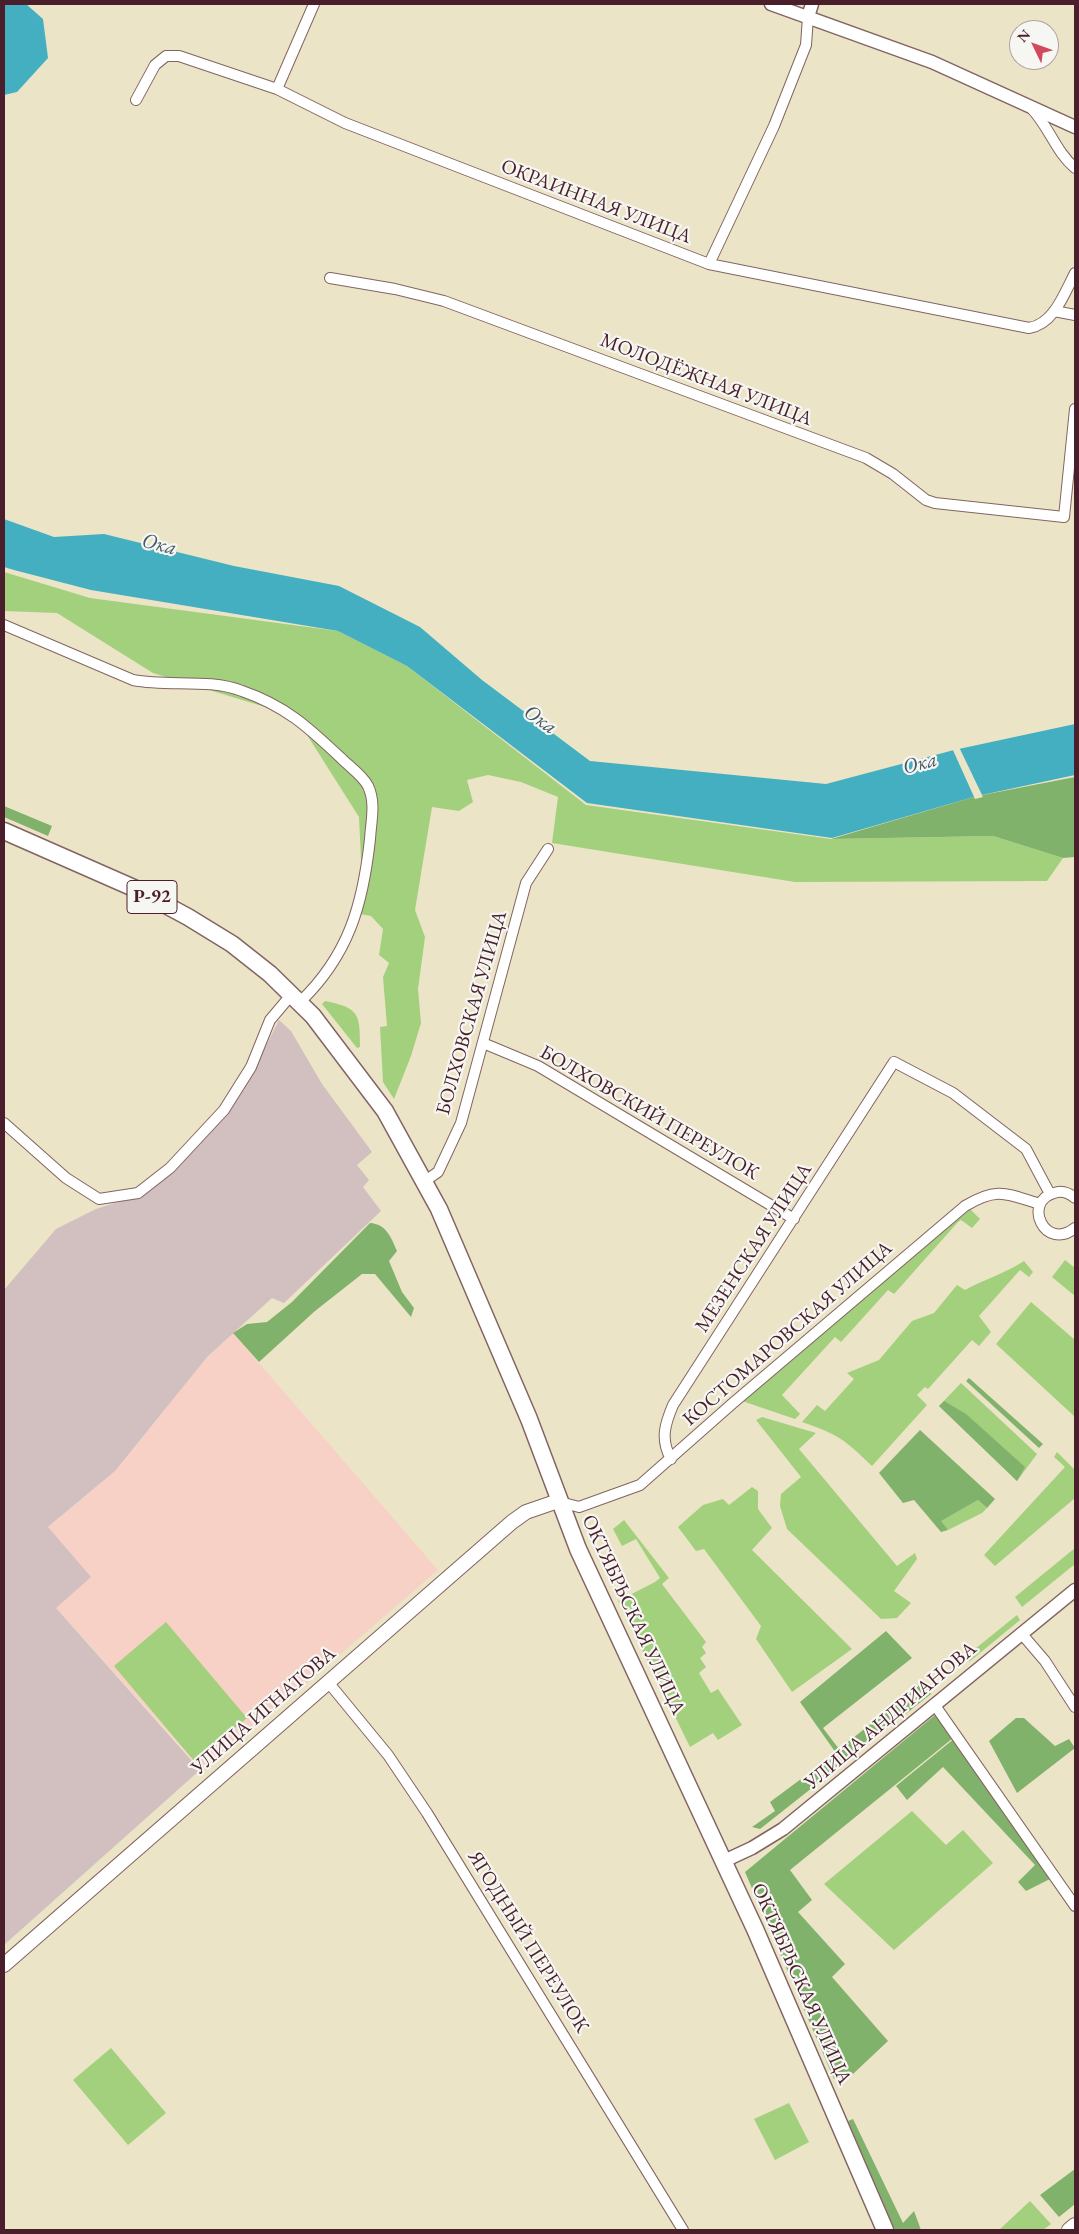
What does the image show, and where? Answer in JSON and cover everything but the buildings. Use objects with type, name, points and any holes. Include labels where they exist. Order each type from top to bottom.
[{"type":"main road","name":"Р-92","points":[[4,831],[90,868],[188,917],[247,955],[296,998]]},
{"type":"main road","name":"ОКТЯБРЬСКАЯ УЛИЦА","points":[[296,998],[324,1029],[385,1111],[425,1181],[499,1345],[578,1549],[724,1861],[885,2230]]},
{"type":"main road","name":"УЛИЦА ИГНАТОВА","points":[[4,1965],[512,1522],[526,1512],[558,1501]]},
{"type":"main road","points":[[1069,2230],[1075,2225]]},
{"type":"street","points":[[277,89],[314,4]]},
{"type":"street","points":[[771,4],[932,62],[1075,127]]},
{"type":"street","points":[[709,264],[774,126],[806,45],[808,17],[812,4]]},
{"type":"street","name":"ОКРАИННАЯ УЛИЦА","points":[[136,100],[155,65],[166,56],[179,56],[277,89],[345,123],[709,264],[1029,328],[1039,326],[1047,321],[1075,274]]},
{"type":"street","points":[[1032,109],[1045,125],[1062,155],[1075,168]]},
{"type":"street","name":"МОЛОДЁЖНАЯ УЛИЦА","points":[[330,278],[395,289],[444,301],[636,371],[866,458],[893,474],[926,500],[935,503],[1064,516],[1075,409]]},
{"type":"street","points":[[1054,311],[1075,314]]},
{"type":"street","points":[[4,625],[133,680],[151,684],[202,684],[240,690],[282,708],[305,725],[367,785],[372,803],[365,879],[355,918],[338,956],[318,984],[296,998],[270,1020],[251,1067],[224,1110],[170,1168],[138,1193],[99,1199],[66,1178],[4,1124]]},
{"type":"street","name":"БОЛХОВСКАЯ УЛИЦА","points":[[425,1181],[438,1172],[461,1123],[526,883],[548,849]]},
{"type":"street","name":"БОЛХОВСКИЙ ПЕРЕУЛОК","points":[[483,1043],[538,1066],[794,1220]]},
{"type":"street","name":"МЕЗЕНСКАЯ УЛИЦА","points":[[671,1458],[666,1449],[664,1434],[673,1404],[794,1220],[894,1062],[953,1093],[1026,1149],[1050,1194]]},
{"type":"street","name":"КОСТОМАРОВСКАЯ УЛИЦА","points":[[558,1501],[579,1508],[640,1485],[740,1396],[965,1206],[977,1198],[1000,1192],[1040,1204]]},
{"type":"street","points":[[1074,1232],[1056,1234],[1043,1227],[1038,1215],[1040,1204],[1050,1194],[1064,1192],[1075,1198]]},
{"type":"street","name":"УЛИЦА АНДРИАНОВА","points":[[724,1861],[752,1848],[783,1829],[1075,1590]]},
{"type":"street","points":[[1021,1633],[1045,1661],[1075,1707]]},
{"type":"street","name":"ЯГОДНЫЙ ПЕРЕУЛОК","points":[[328,1682],[388,1755],[427,1813],[683,2230]]},
{"type":"street","points":[[934,1704],[1075,1906]]},
{"type":"shaded area","points":[[279,1020],[291,1031],[322,1084],[372,1152],[357,1165],[369,1180],[363,1187],[381,1211],[284,1303],[272,1298],[208,1356],[115,1471],[48,1527],[91,1577],[56,1608],[200,1770],[4,1945],[4,1290],[56,1229],[96,1209],[143,1194],[161,1182],[227,1115],[243,1091]]},
{"type":"shaded area","points":[[233,1333],[438,1570],[204,1772],[56,1608],[48,1528],[115,1471],[208,1356]]},
{"type":"green space","points":[[4,572],[90,598],[338,631],[407,666],[586,805],[831,839],[993,836],[1063,858],[1047,881],[795,882],[552,843],[558,797],[521,782],[488,775],[467,780],[473,802],[459,811],[432,807],[415,910],[425,937],[418,989],[421,1023],[411,1056],[394,1099],[383,1082],[380,1027],[387,1026],[383,977],[389,963],[379,955],[383,929],[371,916],[360,914],[363,901],[359,817],[295,716],[153,673],[57,613],[4,611]]},
{"type":"green space","points":[[1075,777],[1075,857],[1063,858],[993,836],[831,839],[977,796]]},
{"type":"green space","points":[[4,806],[52,826],[48,836],[4,817]]},
{"type":"green space","points":[[325,1001],[345,1006],[355,1014],[358,1019],[360,1047],[357,1048],[322,1004]]},
{"type":"green space","points":[[970,1209],[980,1219],[972,1228],[961,1220],[958,1222],[894,1294],[888,1290],[841,1342],[835,1337],[782,1395],[800,1414],[795,1419],[742,1401]]},
{"type":"green space","points":[[370,1223],[384,1229],[395,1246],[397,1251],[389,1261],[402,1292],[414,1308],[411,1317],[375,1274],[362,1274],[315,1311],[259,1362],[233,1333],[247,1324],[267,1322],[292,1302]]},
{"type":"green space","points":[[1065,1260],[1075,1268],[1075,1296],[1052,1277]]},
{"type":"green space","points":[[1024,1261],[1033,1272],[1029,1277],[1020,1270],[979,1316],[991,1332],[979,1346],[972,1340],[928,1389],[925,1387],[917,1395],[927,1405],[872,1466],[840,1439],[802,1422],[817,1405],[825,1411],[854,1379],[847,1373],[879,1360],[912,1321],[934,1313],[957,1285],[965,1290]]},
{"type":"green space","points":[[1031,1302],[1075,1340],[1074,1416],[996,1344]]},
{"type":"green space","points":[[969,1378],[1043,1444],[1039,1448],[966,1381]]},
{"type":"green space","points":[[961,1383],[1037,1454],[1017,1481],[939,1406]]},
{"type":"green space","points":[[944,1401],[966,1414],[1025,1467],[1017,1481],[939,1406]]},
{"type":"green space","points":[[762,1417],[816,1433],[799,1449],[897,1566],[915,1553],[917,1559],[894,1591],[911,1603],[897,1618],[881,1619],[787,1529],[780,1506],[781,1494],[801,1477],[756,1420]]},
{"type":"green space","points":[[920,1430],[995,1499],[987,1508],[978,1500],[941,1521],[948,1530],[941,1532],[914,1500],[903,1503],[879,1473]]},
{"type":"green space","points":[[1057,1452],[1075,1470],[1075,1498],[995,1566],[984,1555],[1065,1467],[1054,1457]]},
{"type":"green space","points":[[752,1487],[758,1491],[758,1509],[772,1528],[752,1550],[852,1649],[792,1692],[756,1639],[761,1626],[704,1549],[696,1551],[678,1527],[703,1505],[723,1499],[729,1505]]},
{"type":"green space","points":[[978,1500],[987,1508],[982,1513],[948,1530],[940,1521]]},
{"type":"green space","points":[[624,1520],[669,1578],[662,1584],[706,1642],[702,1647],[706,1653],[700,1658],[706,1667],[699,1673],[711,1693],[718,1689],[742,1725],[718,1740],[713,1733],[690,1747],[618,1601],[660,1578],[636,1539],[622,1546],[613,1529]]},
{"type":"green space","points":[[1075,1548],[1075,1564],[1022,1607],[1015,1597]]},
{"type":"green space","points":[[1017,1615],[1020,1620],[969,1662],[965,1657]]},
{"type":"green space","points":[[166,1622],[247,1718],[195,1762],[114,1666]]},
{"type":"green space","points":[[886,1631],[912,1658],[823,1728],[839,1749],[925,1681],[931,1694],[760,1829],[752,1827],[775,1811],[770,1802],[836,1753],[800,1702]]},
{"type":"green space","points":[[935,1715],[953,1738],[790,1870],[812,1900],[798,1912],[845,1964],[832,1977],[888,2041],[853,2074],[834,2079],[745,1872]]},
{"type":"green space","points":[[1016,1718],[1024,1718],[1055,1746],[1069,1739],[1075,1748],[1017,1793],[989,1741]]},
{"type":"green space","points":[[955,1738],[1050,1879],[1026,1891],[1018,1882],[1035,1865],[943,1767],[907,1800],[896,1786]]},
{"type":"green space","points":[[912,1811],[946,1845],[963,1830],[993,1863],[894,1950],[824,1884]]},
{"type":"green space","points":[[111,2048],[166,2113],[128,2145],[73,2080]]},
{"type":"green space","points":[[789,2103],[809,2142],[775,2160],[754,2119]]},
{"type":"green space","points":[[853,2119],[903,2223],[914,2211],[921,2230],[895,2230],[848,2121]]},
{"type":"green space","points":[[1075,2169],[1075,2204],[1059,2217],[1040,2195]]},
{"type":"green space","points":[[1030,2201],[1051,2224],[1043,2230],[999,2230]]},
{"type":"water","points":[[4,4],[26,4],[43,19],[48,58],[17,92],[4,95]]},
{"type":"water","name":"Ока","points":[[4,519],[54,537],[104,534],[234,566],[339,586],[420,627],[482,680],[590,761],[826,784],[954,750],[1075,724],[1075,775],[977,796],[832,838],[587,803],[407,666],[338,631],[91,590],[4,567]]},
{"type":"pier","points":[[959,747],[983,797],[975,799],[952,748]]}]
